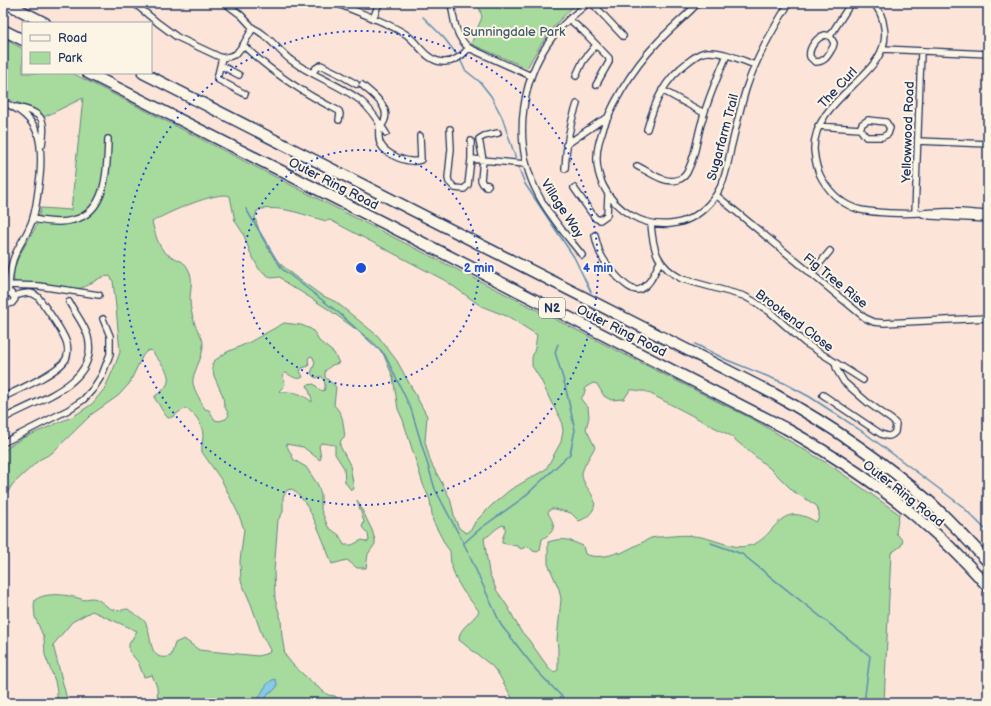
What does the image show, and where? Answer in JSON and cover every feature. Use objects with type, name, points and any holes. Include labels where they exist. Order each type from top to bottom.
[{"type":"highway","points":[[6,3],[43,22]]},
{"type":"highway","points":[[3,30],[22,40]]},
{"type":"highway","name":"Outer Ring Road","points":[[90,74],[804,438],[903,506],[942,540],[988,587]]},
{"type":"highway","name":"Outer Ring Road","points":[[145,74],[760,386],[799,408],[865,451],[904,481],[931,504],[988,562]]},
{"type":"street","points":[[134,3],[177,37],[222,58],[236,54],[253,28]]},
{"type":"street","points":[[225,3],[241,15],[253,28],[268,38],[293,62],[362,102],[386,132]]},
{"type":"street","points":[[336,3],[407,36],[414,41],[425,54],[437,61],[449,62],[455,60],[469,48]]},
{"type":"street","points":[[373,19],[379,3]]},
{"type":"street","points":[[451,3],[459,38],[469,48],[531,76]]},
{"type":"street","name":"Village Way","points":[[582,255],[539,196],[526,164],[522,138],[525,98],[531,76],[540,57],[560,28],[588,3]]},
{"type":"street","points":[[592,3],[623,36]]},
{"type":"street","name":"Sugarfarm Trail","points":[[698,3],[656,44],[636,69],[620,94],[599,142],[597,157],[600,178],[608,196],[620,209],[629,215],[651,224],[672,224],[692,217],[709,204],[716,195],[724,177],[741,107],[755,65],[769,35],[789,3]]},
{"type":"street","points":[[830,36],[851,3]]},
{"type":"street","points":[[873,3],[883,22],[885,40],[883,49],[988,54]]},
{"type":"street","points":[[569,19],[584,32],[607,55],[610,60],[596,85]]},
{"type":"street","points":[[825,35],[830,36],[834,43],[825,59],[819,62],[812,60],[809,53],[818,38],[825,35]]},
{"type":"street","points":[[243,45],[280,77],[313,98],[339,110],[339,120]]},
{"type":"street","points":[[576,76],[583,61],[596,45]]},
{"type":"street","name":"The Curl","points":[[883,49],[874,63],[835,103],[818,126],[814,146],[814,158],[821,178],[835,196],[843,202],[860,210],[917,213],[940,212],[988,214]]},
{"type":"street","points":[[647,130],[653,107],[662,90],[680,68],[697,55],[712,51],[755,65]]},
{"type":"street","name":"Yellowwood Road","points":[[917,213],[921,52]]},
{"type":"street","points":[[637,166],[668,181],[681,179],[686,174],[690,168],[704,112],[727,55]]},
{"type":"street","points":[[222,58],[222,66],[218,79],[245,94]]},
{"type":"street","points":[[312,73],[320,65],[337,72],[374,95],[385,110],[386,120],[380,125]]},
{"type":"street","points":[[222,66],[239,75]]},
{"type":"street","points":[[662,90],[704,112]]},
{"type":"street","points":[[3,102],[32,111],[40,117],[44,127],[39,182],[33,219],[13,259],[8,293],[5,294],[3,298],[6,304],[10,304],[14,300],[14,296]]},
{"type":"street","points":[[565,169],[566,145],[577,104]]},
{"type":"street","points":[[11,105],[20,111],[31,122],[39,138],[41,149]]},
{"type":"street","points":[[566,145],[599,122],[609,117]]},
{"type":"street","points":[[818,126],[860,129],[866,136],[882,137],[888,134],[890,128],[886,122],[873,120],[865,122],[860,129]]},
{"type":"street","points":[[380,125],[380,140],[384,148],[403,160],[414,162],[421,160],[420,136]]},
{"type":"street","points":[[450,129],[451,149],[448,178],[451,185],[455,188],[464,189],[468,185],[471,159],[470,141]]},
{"type":"street","points":[[486,187],[488,186],[483,184],[481,180],[483,160],[479,139],[484,136],[498,133]]},
{"type":"street","points":[[33,219],[73,221],[90,211],[98,201],[104,186],[108,168],[108,139]]},
{"type":"street","points":[[918,141],[988,144]]},
{"type":"street","points":[[471,159],[526,164]]},
{"type":"street","points":[[574,188],[595,218],[600,220],[606,214],[608,196]]},
{"type":"street","name":"Fig Tree Rise","points":[[716,195],[857,313],[865,318],[874,322],[900,323],[988,318]]},
{"type":"street","name":"The Curl","points":[[917,213],[931,216],[988,219]]},
{"type":"street","name":"Brookend Close","points":[[651,224],[653,245],[660,262],[666,269],[682,279],[744,296],[755,302],[770,312],[805,344],[864,380]]},
{"type":"street","points":[[595,235],[604,260],[618,277],[633,290],[637,291],[648,284],[660,262]]},
{"type":"street","points":[[810,274],[830,251]]},
{"type":"street","points":[[9,285],[39,286],[99,295]]},
{"type":"street","points":[[3,397],[37,381],[61,365],[66,359],[67,352],[67,343],[64,336],[38,297],[28,292],[14,296],[11,293],[8,293]]},
{"type":"street","points":[[3,419],[66,387],[79,375],[83,368],[87,360],[89,342],[69,302]]},
{"type":"street","points":[[3,443],[68,410],[83,400],[93,389],[102,375],[110,354],[110,336],[103,319]]},
{"type":"street","points":[[823,395],[881,434],[890,436],[895,432],[896,424],[892,420],[867,402],[844,382],[837,370],[836,363]]},
{"type":"green space","name":"Sunningdale Park","points":[[478,3],[578,3],[549,33],[527,68],[471,44],[482,17]]},
{"type":"green space","points":[[3,38],[22,48],[22,74],[74,74],[756,421],[830,465],[899,514],[896,533],[903,541],[901,546],[891,553],[884,703],[515,703],[492,666],[459,640],[461,632],[479,611],[463,591],[456,579],[451,565],[450,551],[433,521],[430,500],[423,484],[403,420],[398,409],[393,377],[382,351],[372,341],[328,309],[289,286],[280,277],[271,278],[259,269],[250,252],[243,233],[235,221],[230,196],[224,195],[203,199],[152,222],[161,248],[167,254],[186,265],[190,273],[191,308],[195,325],[203,342],[201,356],[194,376],[193,384],[203,406],[205,409],[209,410],[215,420],[219,421],[226,419],[229,415],[224,405],[223,396],[214,376],[212,364],[214,361],[227,352],[248,343],[284,323],[301,325],[311,329],[319,341],[334,353],[339,363],[332,365],[325,371],[325,377],[336,387],[334,405],[342,416],[345,436],[341,440],[340,446],[350,465],[354,489],[351,490],[345,482],[344,468],[335,454],[335,445],[321,443],[319,446],[320,460],[303,447],[286,444],[294,460],[306,467],[318,485],[321,495],[321,510],[328,527],[339,535],[344,545],[352,545],[362,540],[369,541],[368,534],[362,527],[364,522],[357,500],[372,530],[375,544],[368,554],[366,568],[357,568],[347,560],[332,564],[321,534],[305,503],[292,489],[287,490],[283,497],[283,512],[278,520],[274,571],[275,599],[281,619],[285,655],[293,665],[315,685],[328,695],[335,696],[343,703],[158,703],[157,687],[152,675],[144,677],[138,662],[129,651],[129,644],[137,631],[92,611],[72,622],[53,645],[68,703],[57,703],[55,681],[45,655],[44,638],[35,617],[35,600],[40,597],[66,595],[84,600],[93,598],[118,611],[128,609],[145,622],[152,647],[158,656],[171,656],[175,643],[184,639],[199,650],[258,656],[269,653],[270,650],[262,635],[241,581],[240,561],[244,529],[238,513],[222,481],[202,452],[203,432],[196,417],[187,409],[184,409],[173,417],[168,418],[155,399],[155,396],[163,390],[167,384],[168,379],[167,373],[151,350],[147,351],[143,355],[129,384],[118,396],[92,414],[52,453],[39,460],[12,485],[3,500],[3,452],[23,438],[74,416],[92,404],[105,388],[120,352],[113,281],[110,276],[102,277],[82,288],[73,289],[53,285],[15,282],[13,276],[14,269],[20,254],[36,226],[41,208],[71,210],[83,98],[44,117],[35,109],[3,97]],"holes":[[[269,208],[286,210],[326,221],[330,220],[446,281],[481,306],[509,317],[537,335],[532,358],[532,366],[561,419],[563,431],[561,442],[546,469],[510,490],[492,505],[466,533],[459,528],[455,519],[450,498],[431,463],[425,442],[427,416],[397,361],[378,336],[336,302],[321,295],[293,275],[274,258],[261,236],[255,218],[257,211]],[[310,356],[313,357],[315,363],[311,373],[316,378],[321,376],[325,383],[324,391],[320,390],[314,384],[307,385],[312,402],[297,393],[280,392],[279,391],[285,385],[283,377],[284,373],[292,377],[303,377],[300,371],[302,368],[309,366],[308,359]],[[593,383],[597,384],[604,396],[611,400],[624,399],[630,390],[645,391],[735,438],[734,439],[773,471],[793,491],[817,506],[819,517],[816,522],[803,516],[793,515],[785,517],[758,542],[742,547],[689,535],[651,538],[619,554],[618,552],[606,556],[597,556],[585,554],[583,546],[570,541],[562,539],[548,542],[548,564],[559,589],[561,599],[557,640],[558,670],[554,672],[548,667],[520,630],[508,607],[497,591],[489,573],[484,538],[498,527],[504,525],[505,532],[502,538],[502,543],[517,546],[521,549],[528,546],[533,551],[537,552],[540,550],[542,539],[550,533],[553,528],[552,521],[548,513],[550,509],[571,513],[579,521],[592,512],[595,505],[593,497],[583,480],[582,472],[595,447],[586,429],[589,417],[588,407],[581,399],[586,387]]]},
{"type":"water","points":[[275,679],[277,687],[268,693],[264,703],[256,703],[266,685]]},
{"type":"waterway","points":[[423,17],[444,38],[458,56]]},
{"type":"waterway","points":[[460,59],[465,70],[480,82],[491,96],[502,117],[517,162]]},
{"type":"waterway","points":[[518,166],[525,184],[574,257],[591,292]]},
{"type":"waterway","points":[[246,209],[282,269],[339,313],[385,355],[411,409],[435,489],[466,548],[501,625],[537,671],[568,703]]},
{"type":"waterway","points":[[464,543],[481,528],[523,498],[570,454],[575,430],[565,385],[555,352],[558,344]]},
{"type":"waterway","points":[[695,344],[727,360],[784,383],[810,397],[866,434],[962,506],[988,532]]},
{"type":"waterway","points":[[711,543],[742,554],[870,656],[864,703]]}]
